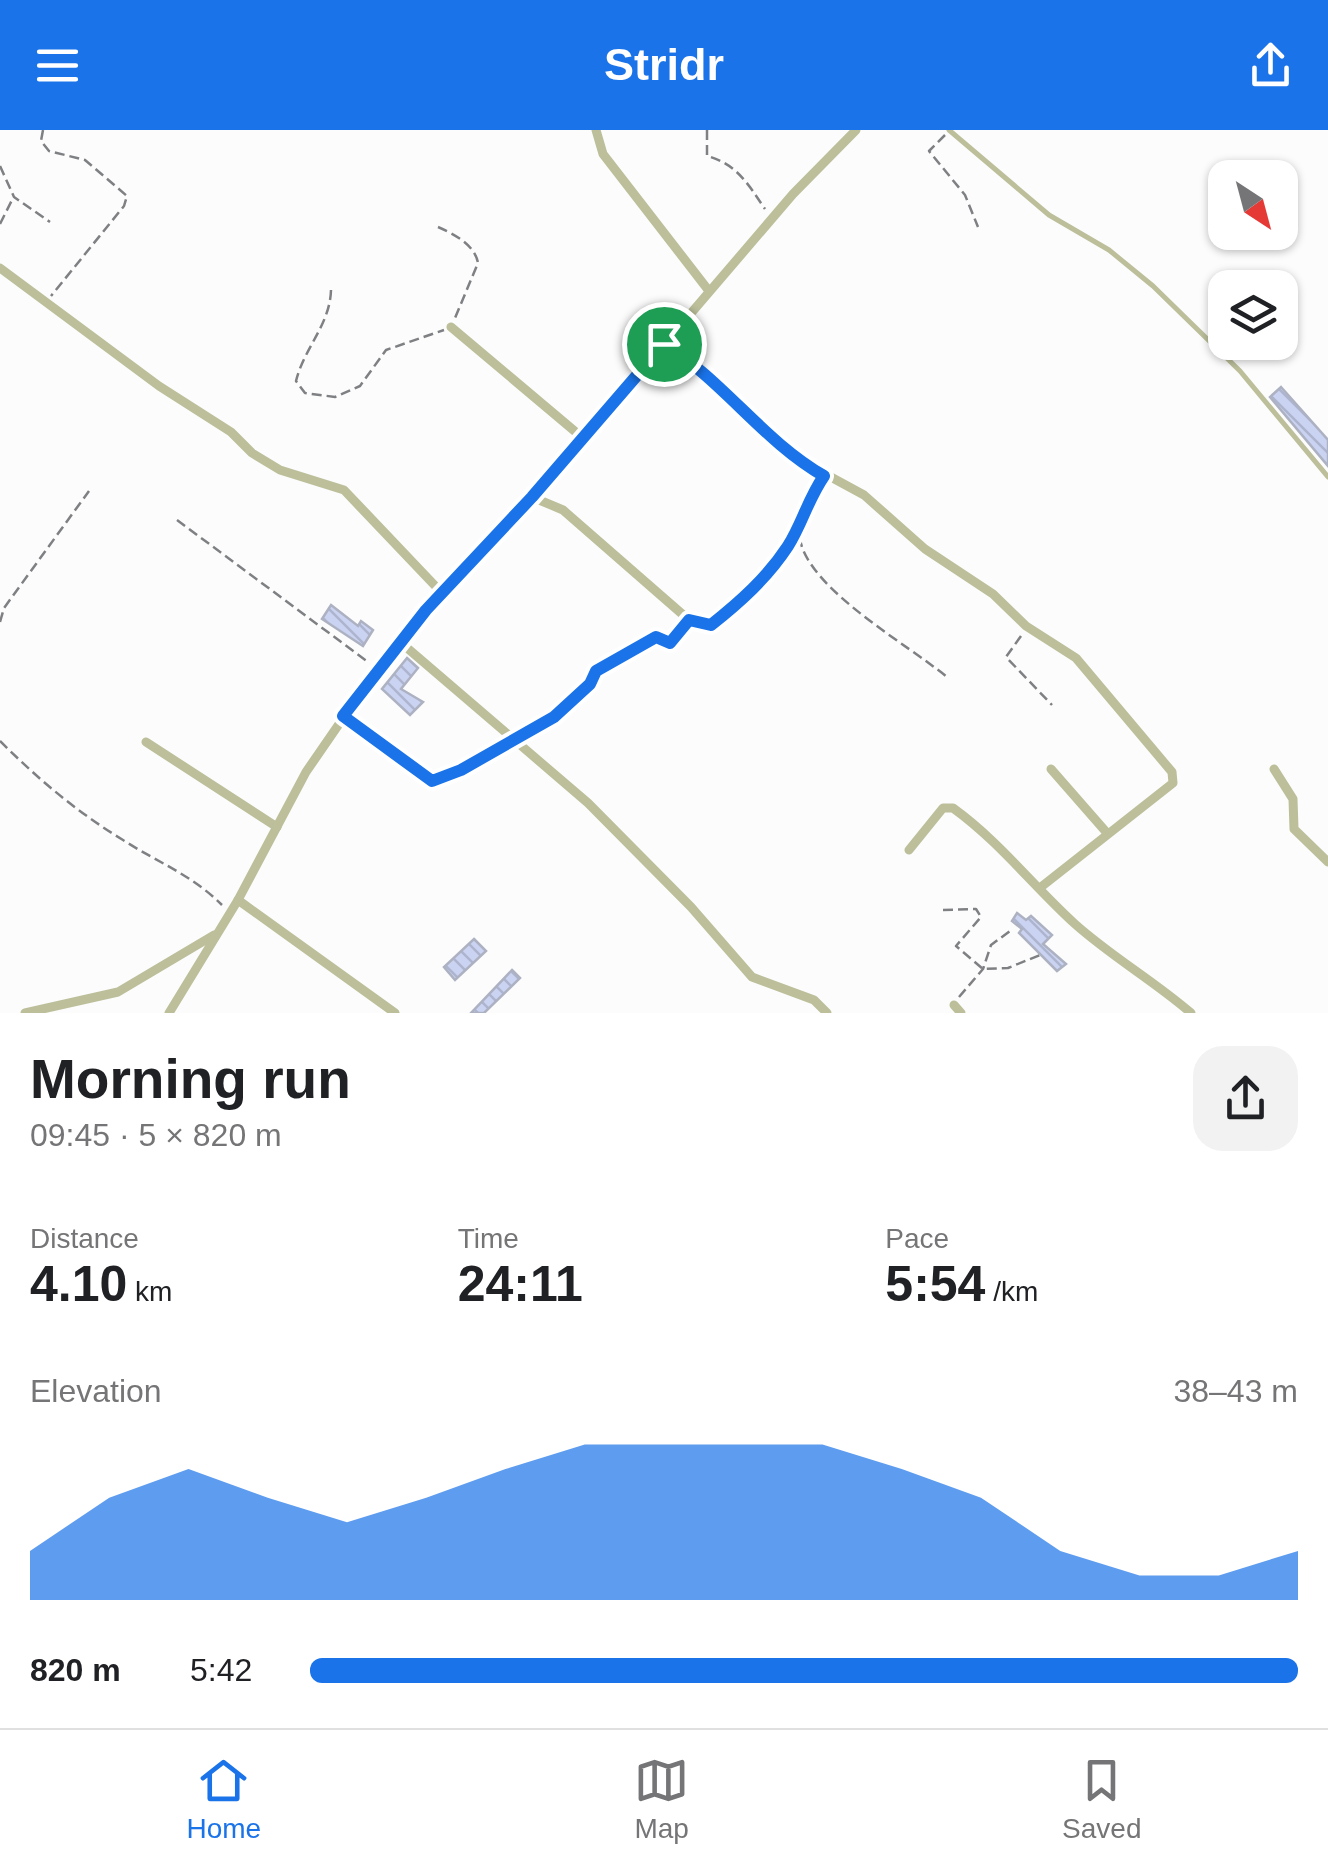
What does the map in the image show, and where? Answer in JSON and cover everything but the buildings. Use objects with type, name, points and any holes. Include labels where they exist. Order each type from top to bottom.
[{"type":"street","points":[[596,130],[603,154],[710,291]]},
{"type":"street","points":[[169,1013],[343,716],[377,668],[441,592],[584,438],[772,219],[856,130]]},
{"type":"street","points":[[0,268],[266,462],[344,490],[441,592]]},
{"type":"street","points":[[451,327],[584,438]]},
{"type":"street","points":[[664,344],[705,372],[776,442],[824,476],[846,484],[883,508],[925,550],[993,594],[1026,626],[1076,658],[1172,772],[1173,783],[1041,887]]},
{"type":"street","points":[[532,497],[563,510],[689,620]]},
{"type":"street","points":[[399,641],[518,740],[636,850],[752,978],[814,1000],[827,1013]]},
{"type":"street","points":[[146,742],[277,827]]},
{"type":"street","points":[[1274,768],[1293,799],[1294,828],[1328,862]]},
{"type":"street","points":[[1051,769],[1107,833]]},
{"type":"street","points":[[909,850],[943,808],[954,808],[1094,940],[1142,971],[1191,1013]]},
{"type":"street","points":[[238,900],[395,1013]]},
{"type":"street","points":[[26,1013],[118,992],[216,934]]},
{"type":"lane","points":[[950,130],[1048,215],[1109,250],[1154,286],[1240,371],[1328,478]]},
{"type":"path","points":[[42,130],[40,142],[48,151],[84,160],[127,196],[124,206],[54,288],[48,302]]},
{"type":"path","points":[[707,130],[707,156],[724,161],[745,178],[772,219]]},
{"type":"path","points":[[950,130],[929,151],[965,195],[978,227]]},
{"type":"path","points":[[0,166],[14,197],[50,222]]},
{"type":"path","points":[[0,224],[14,197]]},
{"type":"path","points":[[331,290],[330,312],[301,361],[296,381],[305,393],[334,397],[360,386],[386,350],[451,327],[478,263],[476,255],[455,234],[438,227]]},
{"type":"path","points":[[343,716],[432,781],[440,781],[554,717],[590,684],[596,671],[640,643],[656,637],[670,643],[689,620],[711,625],[738,606],[787,547],[808,498],[824,476]]},
{"type":"path","points":[[0,622],[4,608],[89,491]]},
{"type":"path","points":[[177,520],[377,668]]},
{"type":"path","points":[[800,524],[802,547],[838,593],[947,677]]},
{"type":"path","points":[[1026,626],[1006,657],[1052,705]]},
{"type":"path","points":[[0,741],[51,791],[124,842],[188,876],[230,913]]},
{"type":"path","points":[[943,910],[976,910],[981,917],[956,946],[984,968],[1008,968],[1040,955]]},
{"type":"path","points":[[957,1009],[968,982],[984,968],[992,945],[1010,931]]},
{"type":"route","points":[[664,344],[705,372],[794,458],[824,476],[808,498],[800,524],[754,588],[738,606],[711,625],[689,620],[670,643],[656,637],[640,643],[596,671],[590,684],[554,717],[461,770],[432,781],[343,716],[426,610],[568,457],[664,344]]}]
